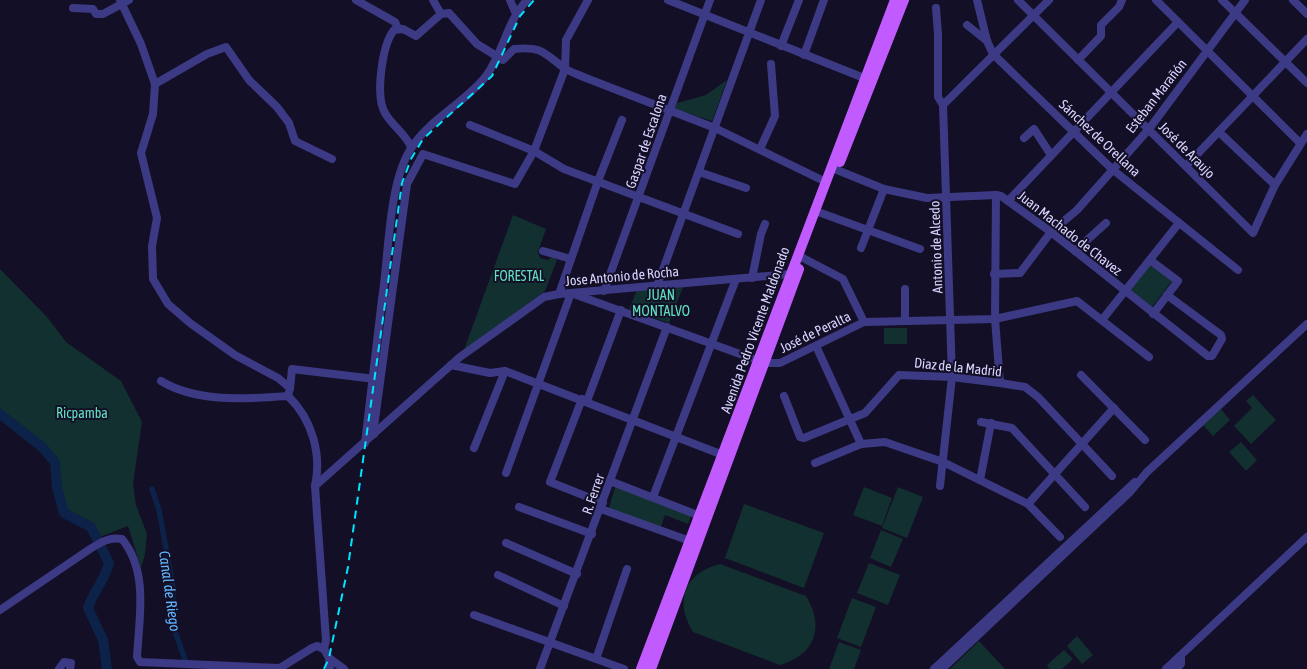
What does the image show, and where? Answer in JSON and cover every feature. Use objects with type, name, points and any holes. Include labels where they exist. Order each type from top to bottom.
[{"type":"main road","name":"Avenida Pedro Vicente Maldonado","points":[[651,669],[761,362],[790,274],[895,0]]},
{"type":"main road","name":"Avenida Pedro Vicente Maldonado","points":[[641,669],[723,455],[803,258],[904,0]]},
{"type":"street","points":[[356,0],[395,22],[398,28],[416,36],[441,14],[449,13],[453,15],[463,30],[477,44],[503,60],[514,49],[536,48],[547,53],[565,69],[715,128],[826,182]]},
{"type":"street","points":[[433,0],[441,14]]},
{"type":"street","points":[[510,0],[516,14]]},
{"type":"street","points":[[364,442],[371,378],[400,176],[411,147],[431,126],[485,77],[516,14],[528,0]]},
{"type":"street","points":[[374,434],[407,184],[423,154],[515,184],[534,151],[565,69],[566,40],[588,0]]},
{"type":"street","points":[[668,0],[749,34],[864,78]]},
{"type":"street","name":"Gaspar de Escalona","points":[[604,290],[640,198],[710,0]]},
{"type":"street","points":[[657,286],[761,0]]},
{"type":"street","points":[[782,46],[799,0]]},
{"type":"street","points":[[804,55],[824,0]]},
{"type":"street","name":"Sánchez de Orellana","points":[[976,0],[987,41],[993,54],[1112,169],[1238,270]]},
{"type":"street","name":"José de Araujo","points":[[1018,0],[1032,16],[1112,92],[1254,233],[1275,185]]},
{"type":"street","points":[[943,105],[1049,0]]},
{"type":"street","points":[[1078,60],[1101,36],[1101,25],[1119,7],[1122,0]]},
{"type":"street","points":[[1156,0],[1300,143]]},
{"type":"street","points":[[1222,0],[1307,83]]},
{"type":"street","name":"Esteban Marañón","points":[[994,274],[1013,275],[1020,273],[1051,232],[1077,210],[1149,129],[1244,0]]},
{"type":"street","points":[[1293,0],[1307,14]]},
{"type":"street","points":[[73,8],[93,9],[99,14],[124,1],[149,62],[155,84],[153,114],[141,153],[157,218],[152,246],[153,279],[168,304],[190,322],[234,355],[278,378],[296,403],[316,443],[318,469],[315,486],[326,640],[324,649]]},
{"type":"street","name":"Antonio de Alcedo","points":[[936,8],[938,97],[943,105],[952,377],[940,486]]},
{"type":"street","points":[[1008,201],[1178,22]]},
{"type":"street","points":[[967,25],[987,41]]},
{"type":"street","points":[[398,28],[390,36],[383,58],[380,85],[381,105],[394,124],[405,134],[411,147]]},
{"type":"street","points":[[1186,166],[1254,97],[1307,39]]},
{"type":"street","points":[[155,84],[206,54],[226,47],[248,80],[277,107],[289,123],[295,141],[332,159]]},
{"type":"street","points":[[760,149],[775,116],[771,64]]},
{"type":"street","points":[[559,294],[598,181],[622,120]]},
{"type":"street","points":[[470,125],[534,151],[564,169],[738,234]]},
{"type":"street","points":[[1024,138],[1034,129],[1051,156]]},
{"type":"street","points":[[1219,132],[1275,185],[1307,134]]},
{"type":"street","name":"Juan Machado de Chavez","points":[[837,170],[884,189],[926,198],[996,194],[1051,232],[1210,357],[1222,339],[1221,335],[1167,295]]},
{"type":"street","points":[[699,172],[746,188]]},
{"type":"street","points":[[860,248],[884,189]]},
{"type":"street","points":[[996,194],[994,274],[1000,383]]},
{"type":"street","points":[[820,213],[920,249]]},
{"type":"street","points":[[1102,320],[1179,223]]},
{"type":"street","points":[[752,278],[760,234],[765,224]]},
{"type":"street","points":[[1075,252],[1106,224]]},
{"type":"street","points":[[543,251],[571,259]]},
{"type":"street","points":[[803,258],[843,279],[864,322]]},
{"type":"street","points":[[1150,260],[1178,281],[1154,314]]},
{"type":"street","name":"Jose Antonio de Rocha","points":[[315,486],[451,365],[544,297],[559,294],[790,274]]},
{"type":"street","points":[[653,498],[736,279]]},
{"type":"street","points":[[905,289],[905,321]]},
{"type":"street","points":[[506,473],[572,293]]},
{"type":"street","name":"José de Peralta","points":[[572,293],[761,362],[780,364],[864,322],[995,319],[1077,300],[1149,357]]},
{"type":"street","points":[[382,299],[390,302]]},
{"type":"street","points":[[621,310],[550,482],[602,506],[690,540]]},
{"type":"street","points":[[934,669],[1126,489],[1143,476],[1307,324]]},
{"type":"street","name":"R. Ferrer","points":[[540,669],[668,327]]},
{"type":"street","points":[[816,346],[861,444]]},
{"type":"street","points":[[451,365],[490,373],[505,371],[723,455]]},
{"type":"street","points":[[289,392],[292,369],[380,380]]},
{"type":"street","points":[[474,448],[505,371]]},
{"type":"street","name":"Diaz de la Madrid","points":[[784,396],[802,438],[871,409],[894,378],[899,375],[952,377],[1025,387],[1033,391],[1112,476]]},
{"type":"street","points":[[1081,375],[1144,440]]},
{"type":"street","points":[[161,381],[172,388],[197,394],[248,399],[289,392]]},
{"type":"street","points":[[1028,504],[1114,408]]},
{"type":"street","points":[[980,422],[1012,428],[1085,507]]},
{"type":"street","points":[[980,480],[991,423]]},
{"type":"street","points":[[814,463],[861,444],[884,442],[943,462],[1028,504],[1060,537]]},
{"type":"street","points":[[942,669],[1130,492],[1143,476]]},
{"type":"street","points":[[610,481],[700,516]]},
{"type":"street","points":[[519,506],[592,534]]},
{"type":"street","points":[[1166,669],[1307,537]]},
{"type":"street","points":[[0,610],[90,549],[106,540],[122,539],[140,578],[137,658],[142,662],[280,668],[317,646],[324,649],[329,658],[330,669]]},
{"type":"street","points":[[506,543],[576,574]]},
{"type":"street","points":[[596,658],[627,569]]},
{"type":"street","points":[[498,575],[564,606]]},
{"type":"street","points":[[474,615],[624,669]]},
{"type":"street","points":[[1176,669],[1181,664],[1181,657]]},
{"type":"street","points":[[329,658],[344,669]]},
{"type":"street","points":[[59,669],[64,662],[68,662],[71,663],[70,669]]},
{"type":"green space","points":[[727,80],[712,121],[674,109],[677,103],[706,95]]},
{"type":"green space","name":"FORESTAL","points":[[513,215],[546,229],[538,252],[540,258],[548,260],[552,257],[557,260],[545,291],[464,350]]},
{"type":"green space","points":[[1149,263],[1172,281],[1151,308],[1129,291]]},
{"type":"green space","name":"Ricpamba","points":[[0,269],[47,317],[66,342],[121,381],[142,422],[133,484],[136,505],[147,534],[145,554],[141,568],[128,526],[97,538],[91,523],[66,513],[59,483],[59,464],[43,444],[32,440],[0,408]]},
{"type":"green space","name":"JUAN MONTALVO","points":[[683,287],[669,323],[629,309],[637,290]]},
{"type":"green space","points":[[884,328],[907,328],[907,344],[884,344]]},
{"type":"green space","points":[[1253,395],[1276,420],[1251,444],[1234,426],[1252,408],[1246,401]]},
{"type":"green space","points":[[1221,409],[1230,420],[1213,436],[1203,425]]},
{"type":"green space","points":[[1241,442],[1257,460],[1246,471],[1229,452]]},
{"type":"green space","points":[[617,481],[693,511],[688,524],[665,515],[660,529],[608,511]]},
{"type":"green space","points":[[864,487],[892,498],[882,526],[853,515]]},
{"type":"green space","points":[[898,487],[923,497],[907,538],[882,528]]},
{"type":"green space","points":[[744,504],[824,533],[804,588],[725,558]]},
{"type":"green space","points":[[881,530],[903,539],[891,567],[870,558]]},
{"type":"green space","points":[[869,563],[900,575],[888,605],[857,593]]},
{"type":"green space","points":[[720,564],[806,596],[815,618],[815,629],[809,647],[802,654],[780,665],[693,632],[684,610],[686,590],[698,574]]},
{"type":"green space","points":[[852,598],[876,607],[861,647],[837,638]]},
{"type":"green space","points":[[1077,636],[1093,655],[1082,664],[1067,646]]},
{"type":"green space","points":[[979,641],[1005,669],[950,669]]},
{"type":"green space","points":[[839,642],[861,650],[854,669],[829,669]]},
{"type":"green space","points":[[1064,650],[1073,659],[1062,669],[1049,669],[1047,665]]},
{"type":"waterway","points":[[0,414],[42,447],[55,462],[57,488],[64,513],[91,527],[109,563],[88,608],[103,640],[107,669]]},
{"type":"waterway","name":"Canal de Riego","points":[[152,489],[159,510],[173,587],[173,626],[186,662]]},
{"type":"railway","points":[[324,669],[329,658],[348,567],[402,183],[411,159],[423,139],[492,76],[520,16],[534,0]]}]
